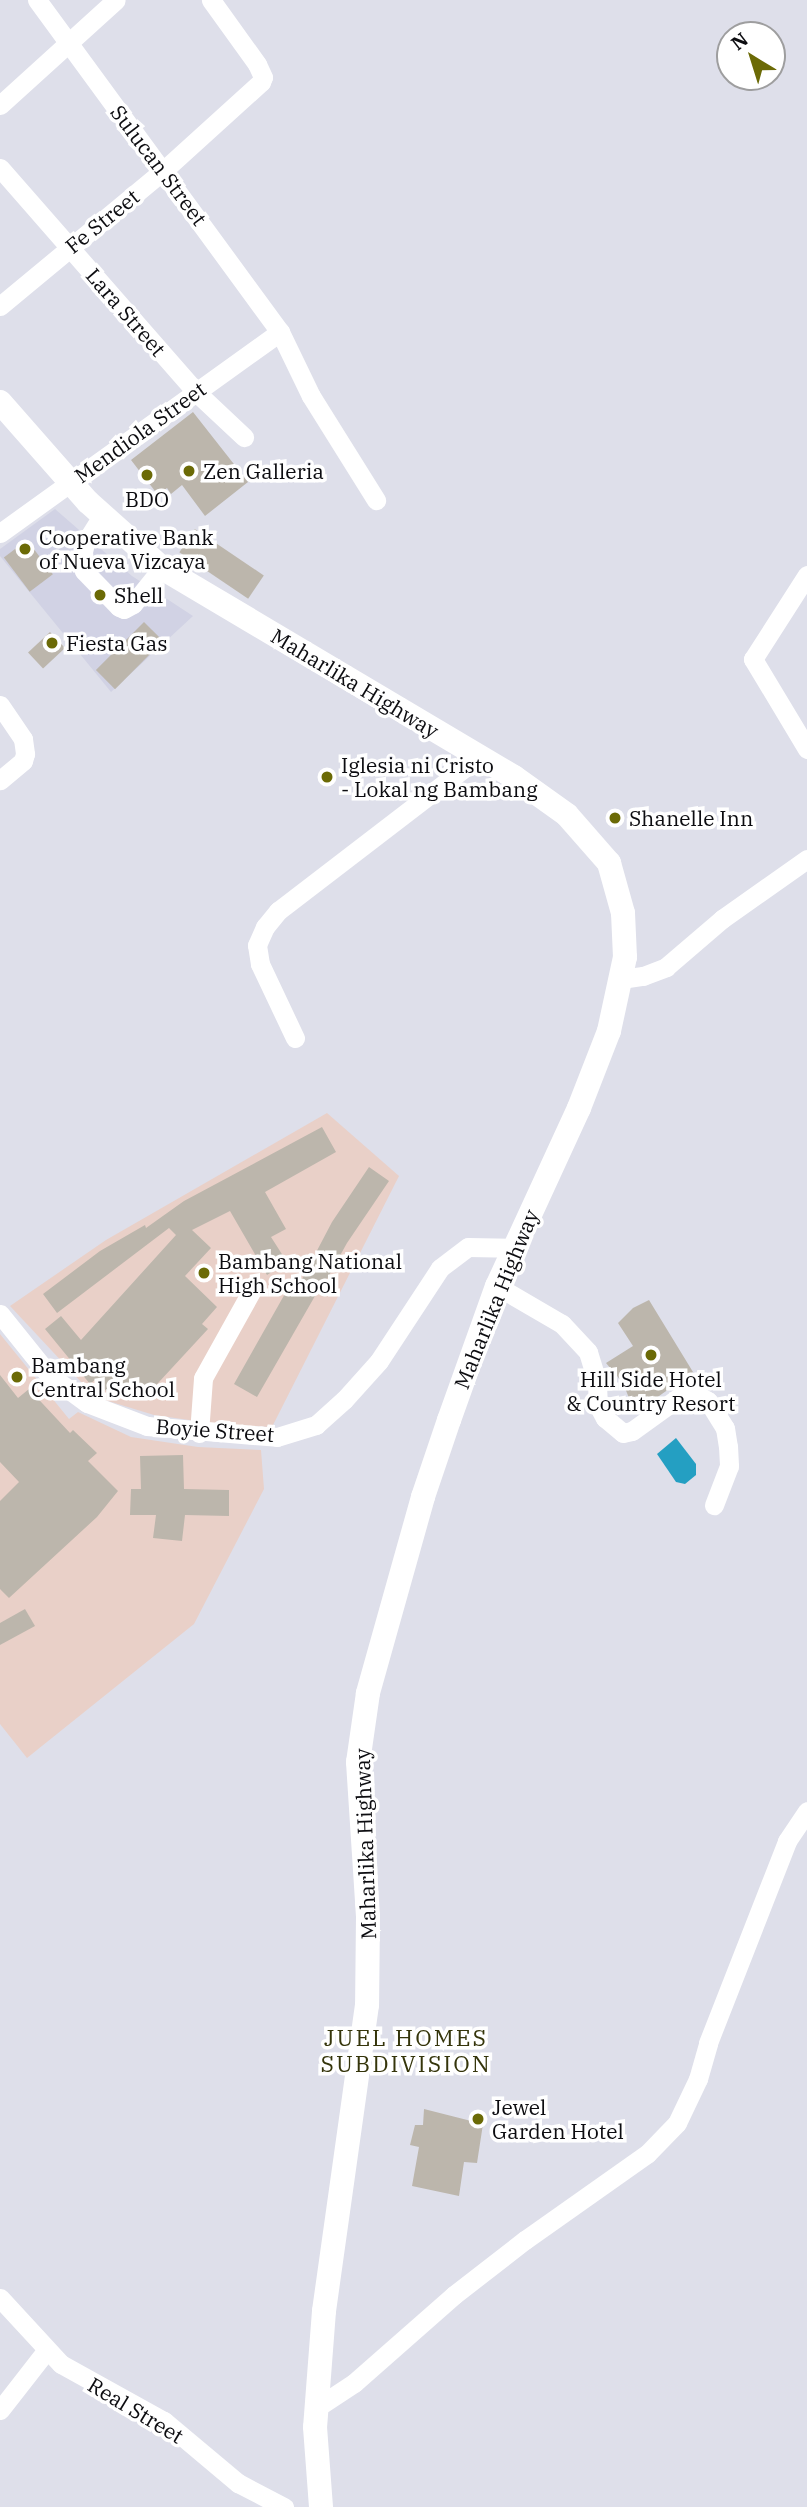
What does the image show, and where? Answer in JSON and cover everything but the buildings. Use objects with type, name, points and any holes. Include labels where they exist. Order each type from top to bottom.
[{"type":"main road","name":"Maharlika Highway","points":[[0,402],[69,483],[162,568],[514,777],[567,815],[610,863],[623,913],[625,957],[617,1006],[596,1065],[497,1286],[423,1497],[368,1693],[358,1762],[368,1916],[367,2005],[324,2311],[316,2407],[317,2480],[321,2507]]},
{"type":"street","name":"Sulucan Street","points":[[37,0],[280,332],[311,396],[376,500]]},
{"type":"street","points":[[0,105],[116,0]]},
{"type":"street","name":"Fe Street","points":[[0,306],[257,89],[263,77],[211,0]]},
{"type":"street","name":"Lara Street","points":[[0,168],[196,392],[244,436]]},
{"type":"street","name":"Mendiola Street","points":[[0,533],[280,332]]},
{"type":"street","points":[[102,516],[85,543],[81,561],[84,571],[119,607],[124,609],[134,604],[162,568]]},
{"type":"street","points":[[807,575],[753,659],[807,750]]},
{"type":"street","points":[[0,705],[23,738],[25,754],[23,761],[0,780]]},
{"type":"street","points":[[295,1038],[260,964],[257,945],[265,927],[278,911],[480,757]]},
{"type":"street","points":[[621,979],[643,976],[666,967],[722,919],[807,859]]},
{"type":"street","name":"Boyie Street","points":[[0,1314],[49,1376],[69,1393],[148,1426],[199,1433],[277,1437],[316,1424],[344,1400],[379,1360],[440,1268],[468,1247],[514,1248]]},
{"type":"street","points":[[497,1286],[562,1324],[588,1352],[597,1382],[598,1405],[605,1418],[623,1433],[632,1431],[682,1395],[694,1393],[708,1401],[725,1428],[728,1446],[729,1466],[714,1505]]},
{"type":"street","points":[[199,1433],[203,1378],[252,1290]]},
{"type":"street","points":[[316,2407],[354,2383],[454,2295],[647,2154],[677,2123],[698,2079],[708,2043],[788,1841],[807,1811]]},
{"type":"street","name":"Real Street","points":[[0,2298],[46,2351],[86,2379],[164,2421],[238,2483],[284,2507]]},
{"type":"street","points":[[0,2410],[46,2351]]},
{"type":"shaded area","points":[[55,509],[132,576],[193,616],[111,692],[0,556],[0,549]]},
{"type":"shaded area","name":"Bambang National High School","points":[[327,1113],[399,1176],[272,1427],[224,1425],[154,1415],[95,1397],[10,1306],[106,1240]]},
{"type":"shaded area","points":[[0,1334],[69,1419],[78,1412],[131,1437],[198,1447],[261,1450],[264,1489],[194,1624],[27,1758],[0,1724]]},
{"type":"water","points":[[676,1438],[696,1464],[696,1475],[685,1484],[676,1482],[657,1454]]},
{"type":"place","name":"Zen Galleria","points":[[189,471]]},
{"type":"place","name":"BDO","points":[[147,475]]},
{"type":"place","name":"Cooperative Bank of Nueva Vizcaya","points":[[25,549]]},
{"type":"place","name":"Shell","points":[[100,595]]},
{"type":"place","name":"Fiesta Gas","points":[[52,643]]},
{"type":"place","name":"Iglesia ni Cristo - Lokal ng Bambang","points":[[327,777]]},
{"type":"place","name":"Shanelle Inn","points":[[615,818]]},
{"type":"place","name":"Bambang National High School","points":[[204,1273]]},
{"type":"place","name":"Hill Side Hotel & Country Resort","points":[[651,1355]]},
{"type":"place","name":"Bambang Central School","points":[[17,1377]]},
{"type":"place","name":"Jewel Garden Hotel","points":[[478,2119]]},
{"type":"district","name":"JUEL HOMES SUBDIVISION","points":[[406,2050]]}]
